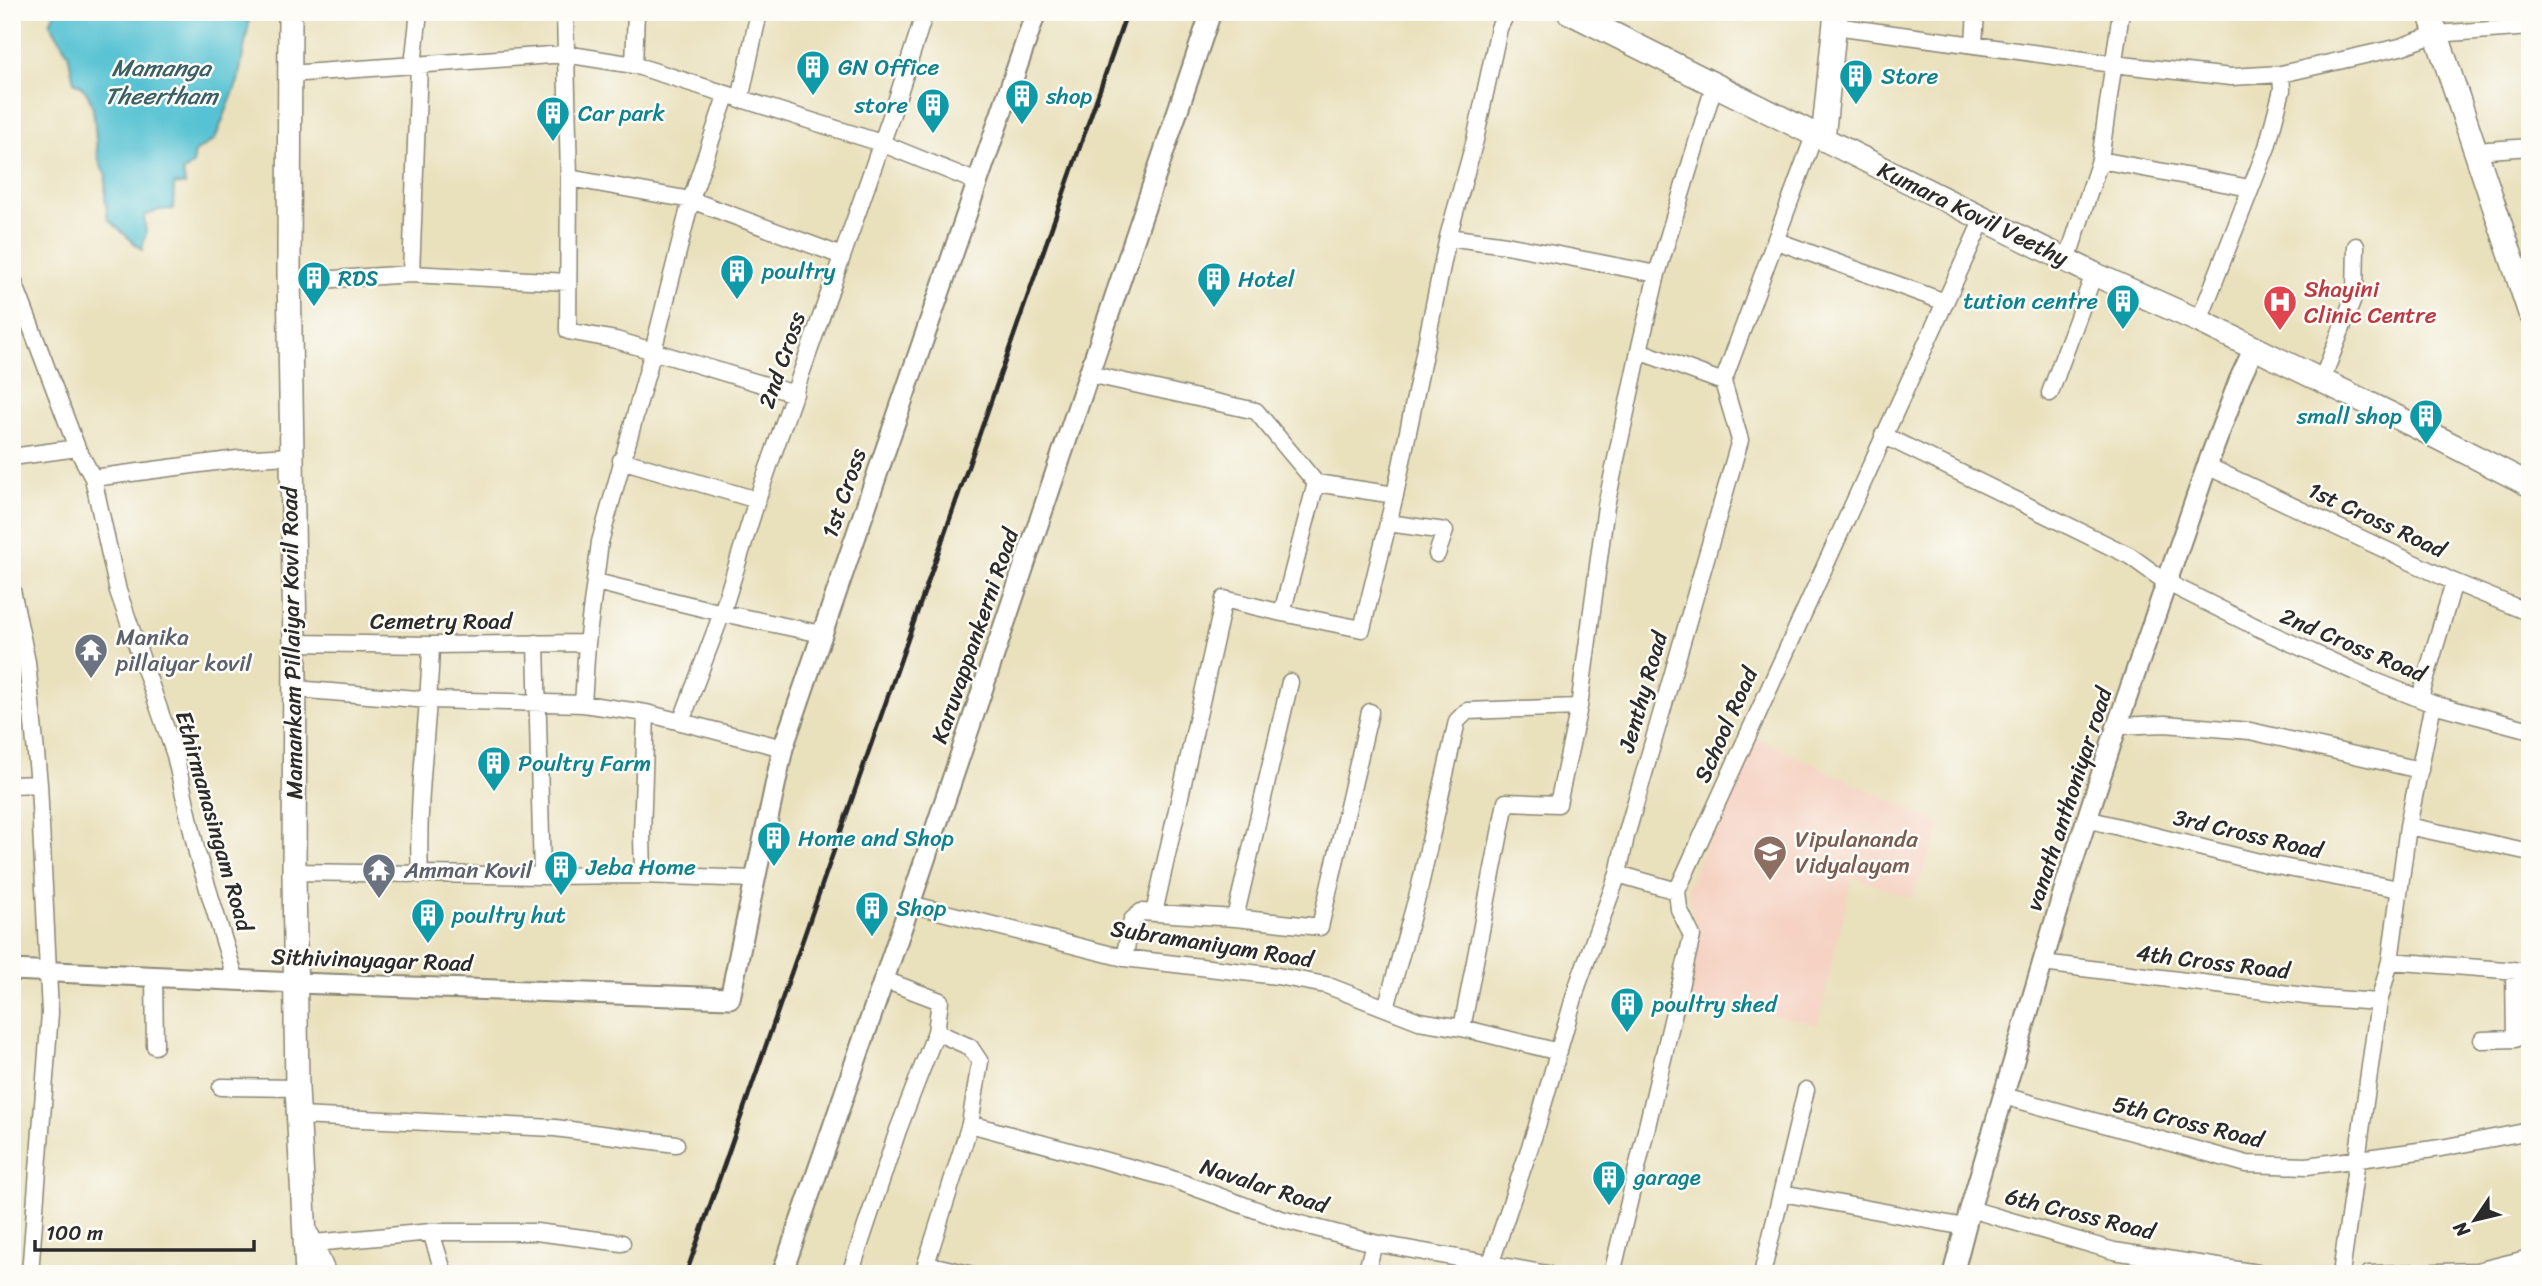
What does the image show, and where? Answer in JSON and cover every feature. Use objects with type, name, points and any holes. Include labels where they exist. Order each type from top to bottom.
[{"type":"main road","name":"Mamankam Pillaiyar Kovil Road","points":[[290,12],[289,282],[295,643],[294,872],[297,1088],[310,1233],[307,1274]]},
{"type":"main road","name":"Kumara Kovil Veethy","points":[[1569,12],[2094,274],[2322,380],[2530,485]]},
{"type":"main road","points":[[1818,138],[1835,19]]},
{"type":"main road","points":[[2433,23],[2530,313]]},
{"type":"street","points":[[411,274],[419,12]]},
{"type":"street","points":[[565,12],[569,178],[568,331],[616,340],[795,394]]},
{"type":"street","points":[[634,65],[636,12]]},
{"type":"street","points":[[583,704],[587,643],[600,542],[653,351],[691,200],[733,98],[759,12]]},
{"type":"street","name":"2nd Cross","points":[[681,722],[722,613],[757,500],[925,12]]},
{"type":"street","name":"1st Cross","points":[[730,998],[783,748],[1036,12]]},
{"type":"street","name":"Karuvappankerni Road","points":[[782,1274],[910,904],[1211,12]]},
{"type":"street","points":[[1154,913],[1224,599],[1362,629],[1395,495],[1448,237],[1475,140],[1499,28],[1507,12]]},
{"type":"street","points":[[1974,44],[1976,12]]},
{"type":"street","points":[[2067,260],[2100,160],[2121,12]]},
{"type":"street","points":[[1835,19],[1974,44],[2113,64],[2231,77],[2281,74],[2400,47],[2433,23],[2530,27]]},
{"type":"street","points":[[289,74],[565,54],[634,65],[881,143],[977,181]]},
{"type":"street","points":[[2199,321],[2267,147],[2282,90],[2281,74]]},
{"type":"street","points":[[1462,1028],[1506,802],[1558,804],[1579,707],[1606,506],[1639,351],[1657,274],[1714,86]]},
{"type":"street","points":[[1639,351],[1723,382],[1818,138]]},
{"type":"street","points":[[2475,151],[2530,147]]},
{"type":"street","points":[[2100,160],[2250,188]]},
{"type":"street","points":[[569,178],[691,200],[842,256]]},
{"type":"street","name":"School Road","points":[[1677,891],[1983,219]]},
{"type":"street","points":[[1448,237],[1506,245],[1657,274]]},
{"type":"street","points":[[1777,241],[1945,302]]},
{"type":"street","points":[[2322,380],[2355,294],[2356,246]]},
{"type":"street","points":[[289,282],[411,274],[568,282]]},
{"type":"street","points":[[2050,393],[2094,274]]},
{"type":"street","name":"Ethirmanasingam Road","points":[[12,277],[77,448],[93,478],[118,590],[175,755],[197,853],[236,981]]},
{"type":"street","name":"vanath anthoniyar road","points":[[1953,1274],[1967,1218],[2087,819],[2207,466],[2254,348]]},
{"type":"street","points":[[1089,374],[1256,411],[1316,483],[1395,495]]},
{"type":"street","name":"Jenthy Road","points":[[1488,1268],[1559,1052],[1578,985],[1618,874],[1629,824],[1740,440],[1723,382]]},
{"type":"street","name":"2nd Cross Road","points":[[1883,435],[2130,556],[2166,582],[2254,626],[2375,681],[2427,701],[2530,730]]},
{"type":"street","points":[[12,457],[77,448]]},
{"type":"street","points":[[93,478],[238,459],[290,456]]},
{"type":"street","points":[[621,460],[757,500]]},
{"type":"street","name":"1st Cross Road","points":[[2207,466],[2454,582],[2530,613]]},
{"type":"street","points":[[1282,613],[1316,483]]},
{"type":"street","points":[[1388,523],[1445,531],[1437,554]]},
{"type":"street","points":[[596,582],[821,634]]},
{"type":"street","points":[[2341,1274],[2379,1002],[2390,961],[2408,826],[2420,770],[2427,701],[2454,582]]},
{"type":"street","points":[[12,590],[27,662],[39,785],[50,1013],[30,1274]]},
{"type":"street","name":"Cemetry Road","points":[[295,643],[587,643]]},
{"type":"street","points":[[536,643],[541,876]]},
{"type":"street","points":[[419,875],[418,831],[431,645]]},
{"type":"street","points":[[1235,918],[1290,682]]},
{"type":"street","points":[[295,689],[429,700],[583,704],[646,713],[783,748]]},
{"type":"street","points":[[1385,1008],[1419,890],[1457,721],[1467,711],[1579,707]]},
{"type":"street","points":[[1124,958],[1132,920],[1141,912],[1320,927],[1370,712]]},
{"type":"street","points":[[643,875],[646,713]]},
{"type":"street","points":[[2118,726],[2165,724],[2250,731],[2420,770]]},
{"type":"street","points":[[12,785],[39,785]]},
{"type":"street","name":"3rd Cross Road","points":[[2087,819],[2267,864],[2399,890]]},
{"type":"street","points":[[2408,826],[2530,852]]},
{"type":"street","points":[[294,872],[643,875],[754,879]]},
{"type":"street","points":[[1612,1274],[1692,936],[1679,909],[1677,891],[1618,874]]},
{"type":"street","name":"Subramaniyam Road","points":[[910,904],[1124,958],[1278,976],[1326,985],[1419,1021],[1462,1028],[1559,1052]]},
{"type":"street","points":[[2390,961],[2522,971],[2515,1039],[2482,1040]]},
{"type":"street","name":"4th Cross Road","points":[[2043,963],[2321,998],[2379,1002]]},
{"type":"street","name":"Sithivinayagar Road","points":[[12,970],[236,981],[730,998]]},
{"type":"street","points":[[154,976],[155,1045]]},
{"type":"street","points":[[850,1274],[898,1130],[936,1032],[940,1001],[882,979]]},
{"type":"street","points":[[936,1032],[970,1047],[980,1062],[970,1124],[925,1269],[969,1274]]},
{"type":"street","points":[[221,1087],[297,1088]]},
{"type":"street","points":[[1762,1274],[1806,1090]]},
{"type":"street","name":"5th Cross Road","points":[[2004,1096],[2247,1164],[2306,1166],[2441,1148],[2530,1131]]},
{"type":"street","points":[[299,1116],[555,1128],[676,1144]]},
{"type":"street","name":"Navalar Road","points":[[970,1124],[1168,1178],[1281,1219],[1488,1268],[1547,1274]]},
{"type":"street","name":"6th Cross Road","points":[[1782,1193],[1967,1218],[2114,1251],[2263,1274]]},
{"type":"street","points":[[431,1231],[444,1274]]},
{"type":"street","points":[[328,1274],[310,1233],[536,1232],[622,1243]]},
{"type":"street","points":[[1366,1274],[1374,1243]]},
{"type":"street","points":[[2369,1274],[2478,1273],[2530,1258]]},
{"type":"shaded area","name":"Vipulananda Vidyalayam","points":[[1755,737],[1943,825],[1912,898],[1852,877],[1818,1024],[1685,999],[1697,935],[1687,888]]},
{"type":"water","name":"Mamanga Theertham","points":[[55,12],[251,12],[238,81],[215,139],[195,152],[193,164],[183,172],[185,185],[174,184],[173,209],[159,210],[144,216],[146,233],[142,250],[108,219],[106,175],[97,151],[90,99],[84,89],[74,82],[68,53],[50,23]]},
{"type":"railway","points":[[686,1274],[1127,12]]},
{"type":"place","name":"GN Office","points":[[813,97]]},
{"type":"place","name":"Store","points":[[1856,106]]},
{"type":"place","name":"shop","points":[[1022,126]]},
{"type":"place","name":"store","points":[[933,135]]},
{"type":"place","name":"Car park","points":[[553,143]]},
{"type":"place","name":"poultry","points":[[737,301]]},
{"type":"place","name":"RDS","points":[[314,308]]},
{"type":"place","name":"Hotel","points":[[1214,309]]},
{"type":"place","name":"tution centre","points":[[2123,331]]},
{"type":"place","name":"Shayini Clinic Centre","points":[[2280,332]]},
{"type":"place","name":"small shop","points":[[2426,446]]},
{"type":"place","name":"Manika pillaiyar kovil","points":[[91,680]]},
{"type":"place","name":"Poultry Farm","points":[[494,793]]},
{"type":"place","name":"Home and Shop","points":[[774,868]]},
{"type":"place","name":"Vipulananda Vidyalayam","points":[[1770,882]]},
{"type":"place","name":"Jeba Home","points":[[561,897]]},
{"type":"place","name":"Amman Kovil","points":[[379,900]]},
{"type":"place","name":"Shop","points":[[872,938]]},
{"type":"place","name":"poultry hut","points":[[428,945]]},
{"type":"place","name":"poultry shed","points":[[1627,1034]]},
{"type":"place","name":"garage","points":[[1609,1207]]}]
